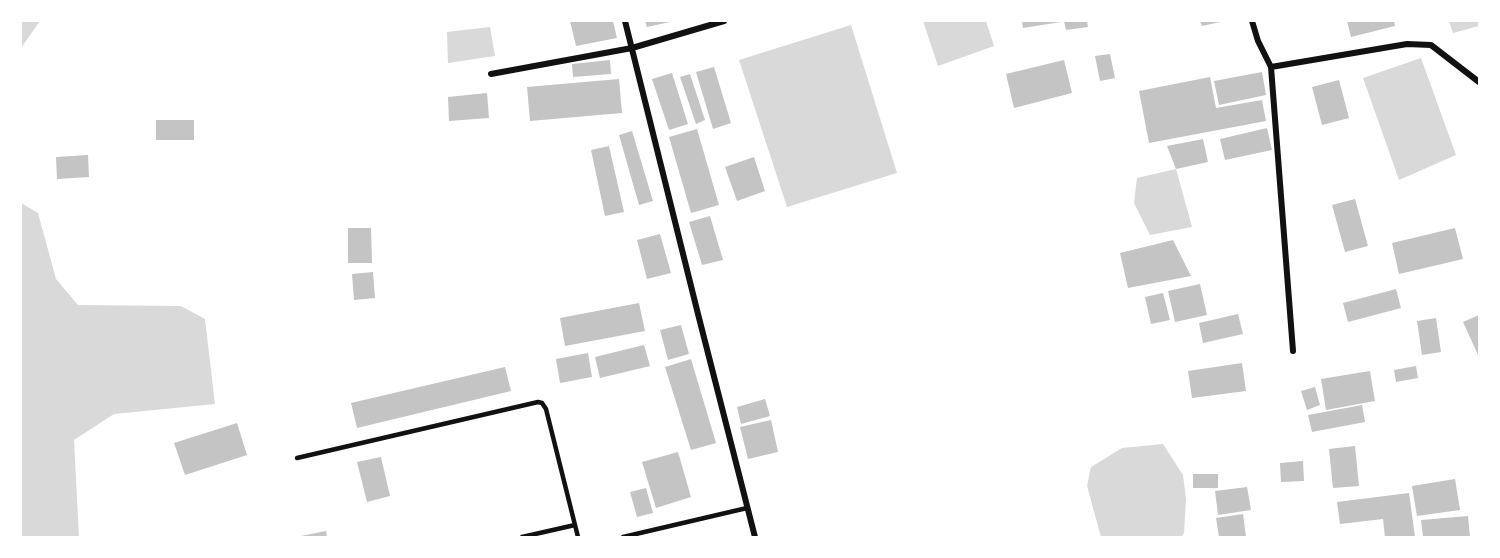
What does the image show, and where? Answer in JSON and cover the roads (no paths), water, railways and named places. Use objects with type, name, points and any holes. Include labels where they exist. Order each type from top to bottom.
[{"type":"street","points":[[625,21],[755,537]]},
{"type":"street","points":[[491,74],[632,48],[724,21]]},
{"type":"street","points":[[1252,21],[1258,41],[1271,67],[1293,351]]},
{"type":"street","points":[[1271,67],[1407,44],[1431,45],[1479,82]]},
{"type":"lane","points":[[297,458],[538,402],[542,403],[546,409],[578,537]]},
{"type":"lane","points":[[622,537],[747,508]]},
{"type":"lane","points":[[522,537],[575,525]]}]
